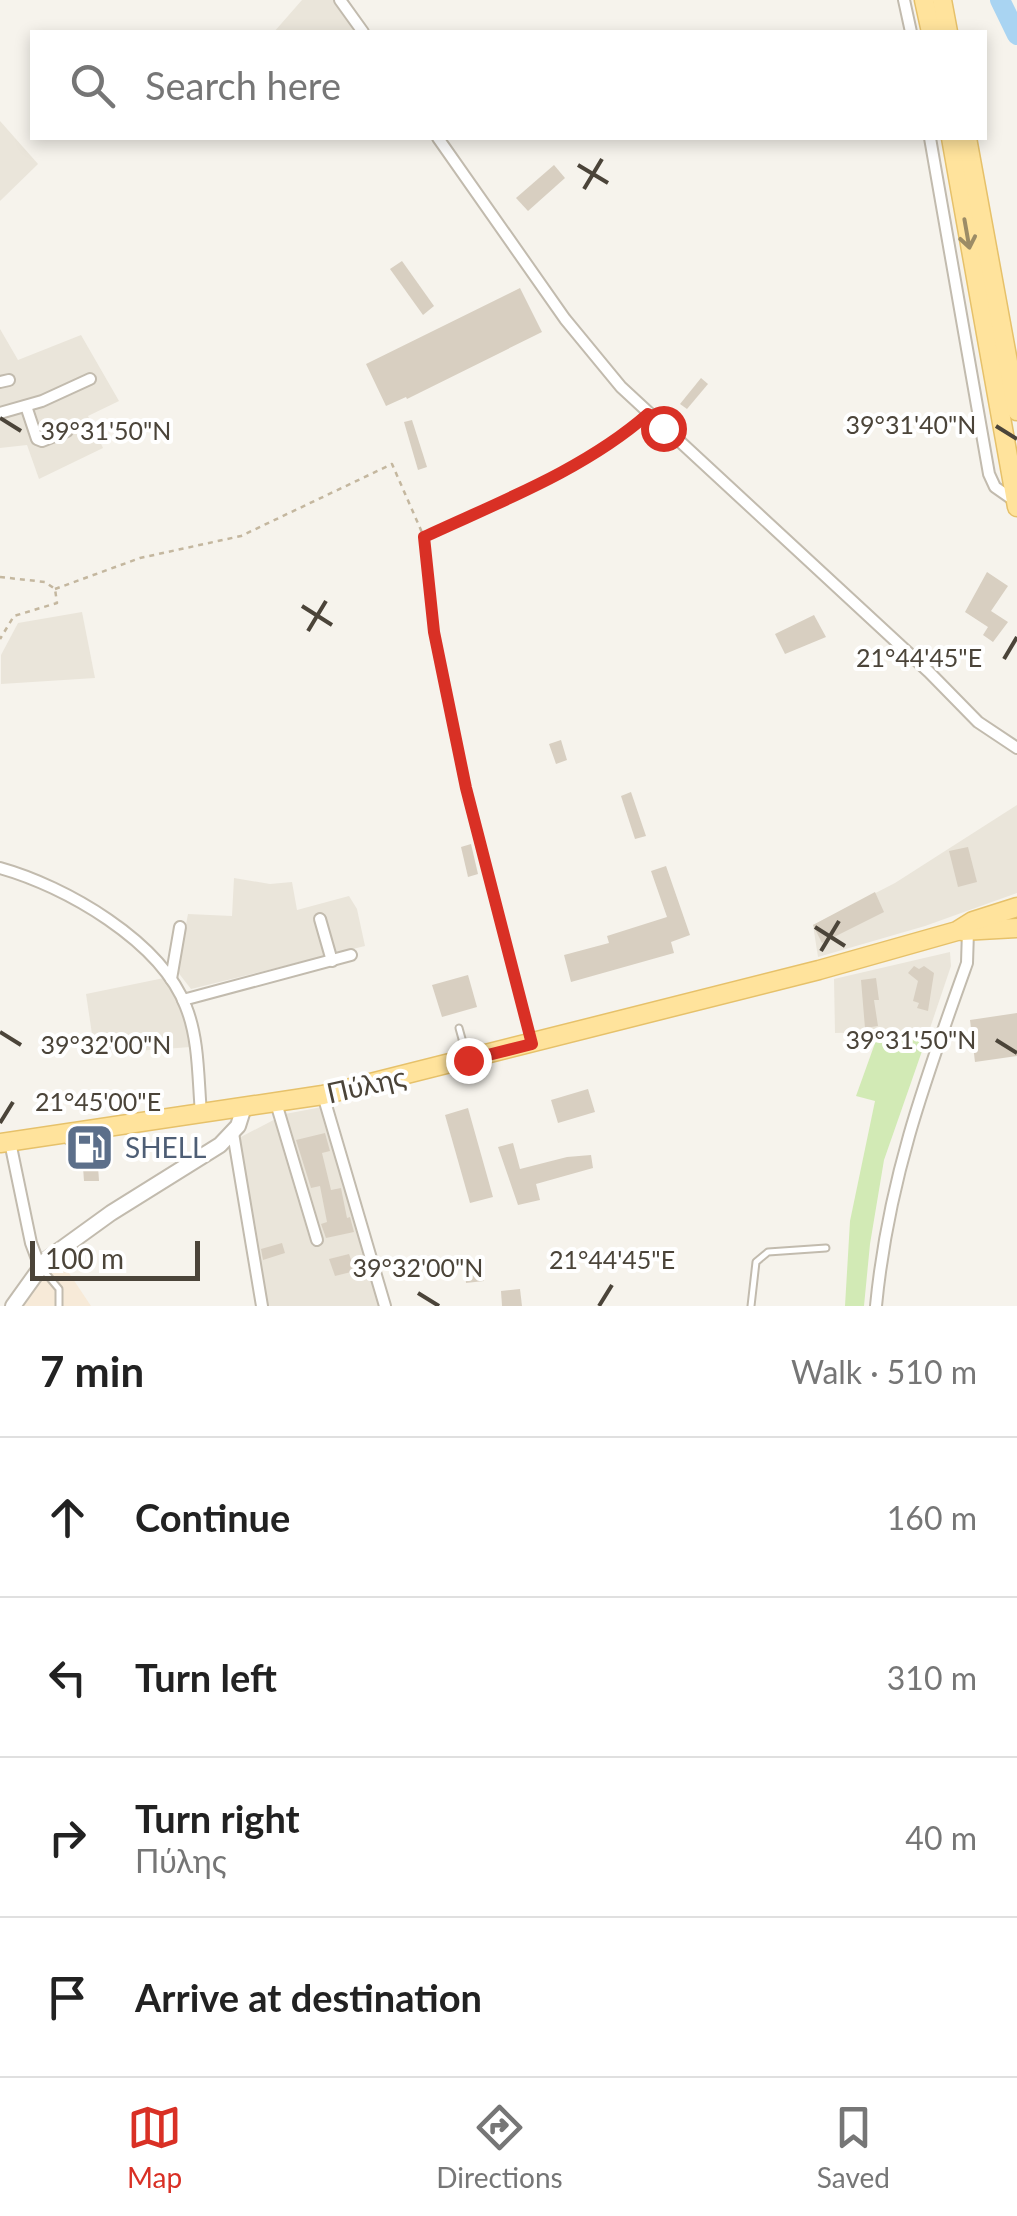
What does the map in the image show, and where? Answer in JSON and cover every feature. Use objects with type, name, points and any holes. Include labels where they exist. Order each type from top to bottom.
[{"type":"main road","points":[[924,0],[930,30]]},
{"type":"main road","points":[[942,0],[948,30]]},
{"type":"main road","points":[[951,140],[1016,504]]},
{"type":"main road","points":[[967,140],[1017,411]]},
{"type":"main road","points":[[962,931],[972,921],[1017,908]]},
{"type":"main road","points":[[962,931],[1017,928]]},
{"type":"main road","name":"Πύλης","points":[[5,1142],[323,1095],[962,931]]},
{"type":"street","points":[[340,0],[360,30]]},
{"type":"street","points":[[904,0],[910,30]]},
{"type":"street","points":[[439,140],[565,319],[620,387],[887,632],[978,722],[1017,748]]},
{"type":"street","points":[[930,140],[989,474],[996,487],[1016,504]]},
{"type":"street","points":[[0,413],[90,378]]},
{"type":"street","points":[[26,406],[37,440],[42,442],[68,431]]},
{"type":"street","points":[[0,868],[45,883],[93,910],[138,945],[171,979],[193,1031],[201,1114]]},
{"type":"street","points":[[320,919],[332,960]]},
{"type":"street","points":[[171,979],[180,926]]},
{"type":"street","points":[[876,1306],[900,1159],[966,963],[962,931]]},
{"type":"street","points":[[183,1000],[351,956]]},
{"type":"street","points":[[323,1095],[385,1306]]},
{"type":"street","points":[[276,1103],[317,1240]]},
{"type":"street","points":[[14,1306],[40,1267],[86,1230],[232,1134],[243,1117],[244,1107]]},
{"type":"street","points":[[232,1134],[262,1306]]},
{"type":"street","points":[[5,1142],[40,1267]]},
{"type":"lane","points":[[459,1028],[468,1060]]},
{"type":"lane","points":[[752,1306],[756,1262],[768,1252],[826,1248]]},
{"type":"lane","points":[[40,1267],[59,1289],[58,1306]]},
{"type":"path","points":[[424,537],[576,464],[648,414]]},
{"type":"path","points":[[55,589],[140,558],[240,536],[392,464],[424,537],[434,632],[466,788],[532,1044]]},
{"type":"path","points":[[0,578],[46,582],[55,589],[56,603],[14,616],[0,639]]},
{"type":"shaded area","points":[[302,0],[335,0],[358,30],[276,30]]},
{"type":"shaded area","points":[[0,121],[38,164],[0,201]]},
{"type":"shaded area","points":[[0,329],[18,360],[81,335],[119,401],[88,416],[103,448],[39,479],[27,445],[0,448]]},
{"type":"shaded area","points":[[82,612],[95,678],[1,684],[1,655],[18,623]]},
{"type":"shaded area","points":[[1017,805],[1017,893],[925,926],[818,957],[813,925],[895,883]]},
{"type":"shaded area","points":[[234,878],[270,884],[292,882],[297,910],[349,896],[357,909],[365,946],[191,989],[177,971],[188,914],[232,916]]},
{"type":"shaded area","points":[[950,952],[951,966],[929,1031],[835,1033],[834,979]]},
{"type":"shaded area","points":[[164,978],[181,1005],[191,1047],[95,1054],[86,994]]},
{"type":"shaded area","points":[[322,1107],[380,1306],[264,1306],[237,1139],[285,1114]]},
{"type":"shaded area","points":[[59,1258],[91,1306],[23,1306],[34,1283]]},
{"type":"green space","points":[[929,1031],[884,1160],[864,1306],[845,1306],[850,1221],[875,1101],[856,1096],[879,1032]]},
{"type":"building","points":[[554,165],[565,178],[528,211],[516,198]]},
{"type":"building","points":[[402,261],[434,306],[423,315],[390,269]]},
{"type":"building","points":[[520,288],[542,332],[386,406],[366,364]]},
{"type":"building","points":[[701,378],[708,384],[687,409],[680,404]]},
{"type":"building","points":[[412,420],[427,467],[418,470],[404,422]]},
{"type":"building","points":[[987,572],[1008,586],[991,611],[1008,622],[993,642],[983,635],[988,627],[965,612]]},
{"type":"building","points":[[814,615],[826,637],[785,654],[775,634]]},
{"type":"building","points":[[561,740],[567,760],[556,764],[549,744]]},
{"type":"building","points":[[631,792],[646,836],[635,839],[621,796]]},
{"type":"building","points":[[471,844],[478,874],[468,877],[461,847]]},
{"type":"building","points":[[968,847],[977,882],[958,887],[949,851]]},
{"type":"building","points":[[666,866],[690,935],[671,942],[674,953],[571,982],[564,955],[609,943],[607,936],[667,917],[651,871]]},
{"type":"building","points":[[875,892],[884,912],[822,943],[813,925]]},
{"type":"building","points":[[914,966],[924,966],[934,973],[928,1011],[917,1008],[919,1003],[913,1001],[918,981],[908,973]]},
{"type":"building","points":[[468,975],[477,1007],[442,1017],[432,985]]},
{"type":"building","points":[[876,978],[878,1026],[865,1028],[861,980]]},
{"type":"building","points":[[1017,1013],[1017,1056],[975,1062],[970,1020]]},
{"type":"building","points":[[588,1089],[595,1112],[558,1123],[551,1100]]},
{"type":"building","points":[[468,1108],[493,1197],[470,1203],[445,1115]]},
{"type":"building","points":[[325,1133],[330,1151],[322,1153],[331,1190],[341,1188],[354,1232],[326,1238],[321,1224],[327,1222],[320,1186],[311,1188],[296,1140]]},
{"type":"building","points":[[513,1143],[520,1169],[591,1155],[593,1168],[536,1184],[540,1200],[518,1205],[498,1147]]},
{"type":"building","points":[[97,1151],[99,1181],[84,1181],[82,1154]]},
{"type":"building","points":[[282,1243],[285,1253],[263,1260],[261,1249]]},
{"type":"building","points":[[349,1254],[355,1271],[335,1276],[329,1259]]},
{"type":"building","points":[[482,1264],[484,1281],[466,1283],[465,1265]]},
{"type":"building","points":[[520,1289],[522,1306],[502,1306],[501,1291]]},
{"type":"waterway","points":[[1000,0],[1017,35]]},
{"type":"place","name":"SHELL","points":[[90,1147]]},
{"type":"route","points":[[468,1060],[532,1044],[466,788],[434,632],[424,537],[576,464],[648,414],[663,428]]}]
